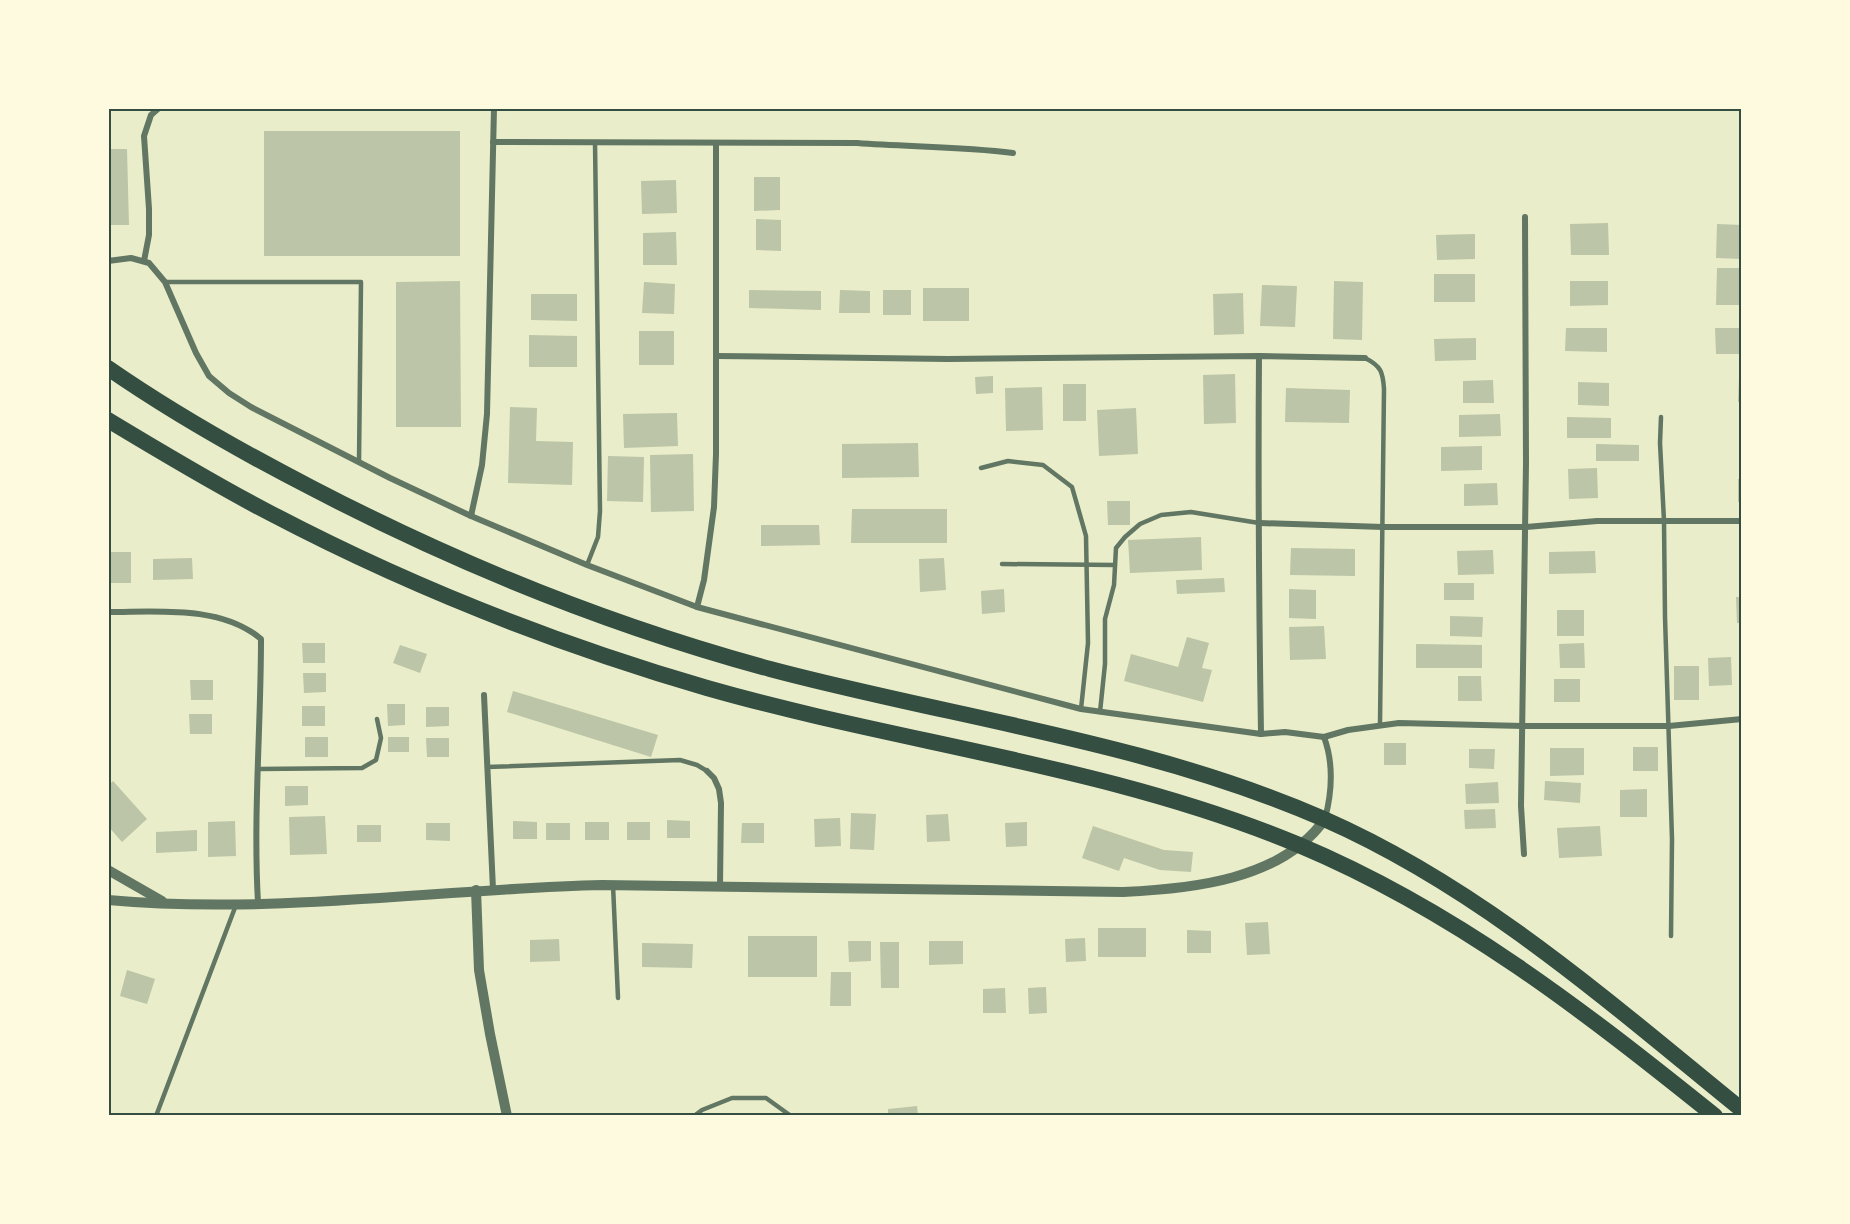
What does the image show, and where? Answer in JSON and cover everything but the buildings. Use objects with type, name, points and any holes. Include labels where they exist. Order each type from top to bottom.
[{"type":"highway","points":[[108,368],[246,454],[378,522],[496,575],[593,614],[768,668],[1098,745],[1187,769],[1264,794],[1325,819],[1415,865],[1481,906],[1556,960],[1742,1110]]},
{"type":"highway","points":[[108,420],[248,501],[341,549],[412,582],[596,653],[706,688],[782,708],[1087,778],[1176,802],[1237,821],[1300,846],[1426,907],[1493,948],[1620,1040],[1715,1116]]},
{"type":"street","points":[[144,261],[149,235],[150,209],[144,136],[151,115],[159,108]]},
{"type":"street","points":[[471,516],[482,465],[487,414],[494,108]]},
{"type":"street","points":[[493,142],[857,143],[908,147],[982,148],[1012,153]]},
{"type":"street","points":[[698,607],[714,507],[716,143]]},
{"type":"street","points":[[1524,854],[1521,806],[1526,527],[1525,217]]},
{"type":"street","points":[[108,261],[131,258],[149,263],[165,282],[196,353],[214,381],[251,407],[471,516],[587,565],[698,607],[1081,709],[1261,734],[1284,732],[1323,737],[1380,724],[1399,723],[1669,726],[1742,719]]},
{"type":"street","points":[[716,356],[948,359],[1365,357]]},
{"type":"street","points":[[1259,356],[1261,734]]},
{"type":"street","points":[[1260,524],[1526,527],[1597,521],[1742,521]]},
{"type":"street","points":[[108,612],[166,612],[208,616],[235,622],[251,630],[261,639],[256,819],[258,903]]},
{"type":"street","points":[[484,695],[493,889]]},
{"type":"street","points":[[108,900],[236,905],[493,889],[613,885],[1164,890],[1200,885],[1243,873],[1274,861],[1300,846],[1315,833],[1325,819],[1330,798],[1331,767],[1323,737]]},
{"type":"street","points":[[707,771],[714,778],[719,789],[721,803],[720,886]]},
{"type":"street","points":[[108,870],[165,903]]},
{"type":"street","points":[[476,890],[479,970],[489,1035],[507,1116]]},
{"type":"lane","points":[[587,565],[598,537],[600,511],[595,142]]},
{"type":"lane","points":[[165,282],[361,282],[359,462]]},
{"type":"lane","points":[[1365,357],[1377,364],[1383,372],[1380,724]]},
{"type":"lane","points":[[1661,417],[1672,839],[1671,936]]},
{"type":"lane","points":[[981,468],[1008,460],[1043,465],[1072,487],[1086,536],[1088,643],[1081,709]]},
{"type":"lane","points":[[1100,712],[1105,664],[1105,619],[1114,585],[1116,549],[1125,537],[1140,524],[1161,515],[1191,512],[1260,524]]},
{"type":"lane","points":[[1002,564],[1115,565]]},
{"type":"lane","points":[[258,769],[362,768],[376,759],[381,738],[377,719]]},
{"type":"lane","points":[[487,767],[680,760],[707,771]]},
{"type":"lane","points":[[613,885],[618,998]]},
{"type":"lane","points":[[156,1116],[236,905]]},
{"type":"lane","points":[[694,1116],[702,1110],[732,1098],[766,1098],[790,1116]]}]
